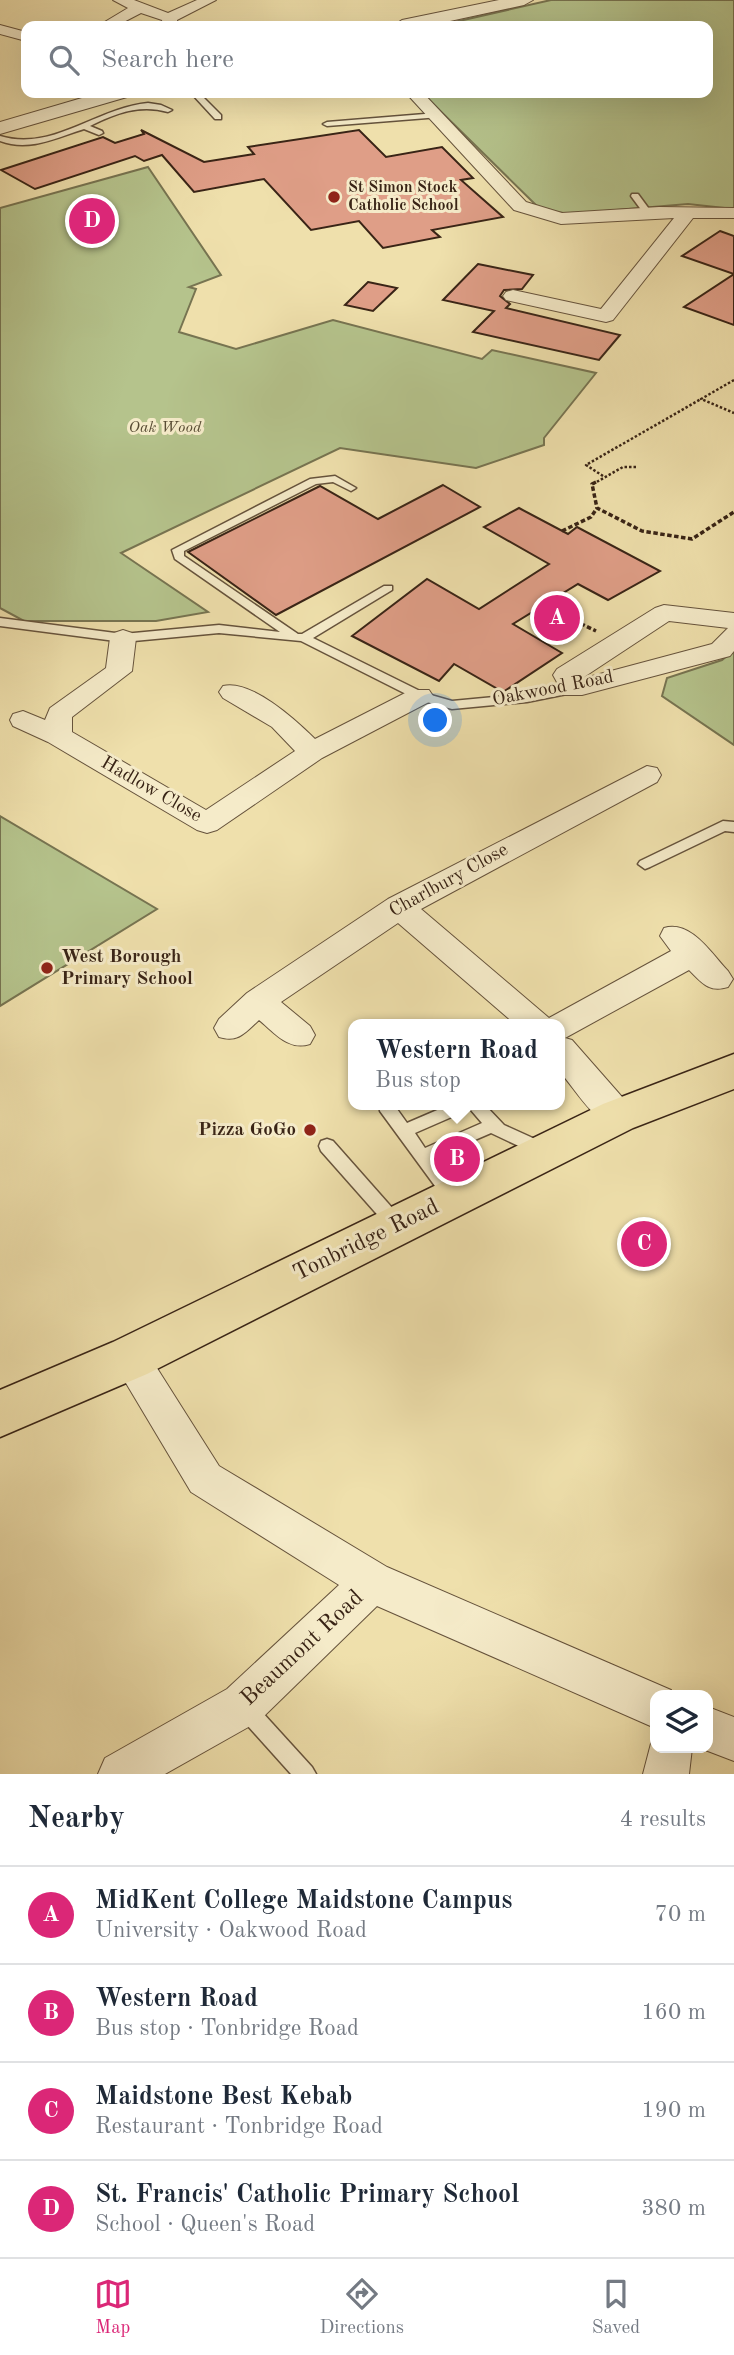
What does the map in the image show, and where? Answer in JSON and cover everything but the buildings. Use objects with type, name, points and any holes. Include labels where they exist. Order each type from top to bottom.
[{"type":"main road","name":"Tonbridge Road","points":[[0,1414],[130,1358],[618,1116],[734,1071]]},
{"type":"street","points":[[120,0],[168,21]]},
{"type":"street","points":[[172,21],[209,0]]},
{"type":"street","points":[[425,21],[524,0]]},
{"type":"street","points":[[114,21],[138,8]]},
{"type":"street","points":[[0,29],[21,35]]},
{"type":"street","points":[[0,128],[103,98]]},
{"type":"street","points":[[419,98],[520,206],[561,219],[689,211],[734,213]]},
{"type":"street","points":[[513,296],[606,316],[689,211]]},
{"type":"street","points":[[573,689],[566,675],[664,613],[734,621]]},
{"type":"street","name":"Oakwood Road","points":[[573,689],[721,650],[734,634]]},
{"type":"street","points":[[58,736],[59,714],[119,671],[123,638]]},
{"type":"street","points":[[232,692],[282,721],[312,752]]},
{"type":"street","name":"Hadlow Close","points":[[23,720],[58,736],[207,823],[312,752],[420,696]]},
{"type":"street","name":"Charlbury Close","points":[[230,1028],[258,1001],[399,906],[647,775]]},
{"type":"street","points":[[399,906],[530,1019]]},
{"type":"street","points":[[565,1024],[684,945],[717,979]]},
{"type":"street","points":[[258,1001],[299,1035]]},
{"type":"street","points":[[565,1055],[618,1116]]},
{"type":"street","points":[[130,1358],[205,1479],[372,1582],[650,1704]]},
{"type":"street","name":"Beaumont Road","points":[[121,1774],[243,1705],[372,1582]]},
{"type":"street","points":[[713,1730],[734,1739]]},
{"type":"street","points":[[666,1774],[669,1753]]},
{"type":"lane","points":[[200,98],[218,117]]},
{"type":"lane","points":[[0,138],[15,144],[33,142],[142,106],[158,105],[168,110]]},
{"type":"lane","points":[[327,124],[437,115]]},
{"type":"lane","points":[[84,126],[99,133]]},
{"type":"lane","points":[[635,196],[648,213]]},
{"type":"lane","points":[[351,488],[335,479],[313,481],[182,547],[177,553],[300,637],[388,588]]},
{"type":"lane","name":"Oakwood Road","points":[[0,622],[123,638],[219,629],[300,637],[420,696],[452,705],[527,698],[573,689]]},
{"type":"lane","points":[[646,864],[723,826],[734,827]]},
{"type":"lane","points":[[388,1110],[453,1197]]},
{"type":"lane","points":[[404,1131],[452,1110]]},
{"type":"lane","points":[[481,1110],[494,1125],[546,1151]]},
{"type":"lane","points":[[422,1156],[494,1125]]},
{"type":"lane","points":[[327,1146],[397,1225]]},
{"type":"lane","points":[[243,1705],[305,1774]]},
{"type":"path","points":[[604,477],[586,465],[734,380]]},
{"type":"path","points":[[701,398],[734,413]]},
{"type":"path","points":[[562,531],[591,517],[597,508],[592,484],[622,467],[637,467]]},
{"type":"path","points":[[597,508],[642,531],[692,539],[734,512]]},
{"type":"path","points":[[542,605],[619,642]]},
{"type":"green space","points":[[551,0],[734,0],[734,209],[688,204],[569,214],[540,209],[427,98],[713,98],[713,21],[459,21]]},
{"type":"green space","name":"Oak Wood","points":[[148,167],[221,275],[189,287],[196,289],[179,332],[236,349],[333,320],[482,359],[492,350],[596,373],[544,438],[544,445],[476,468],[340,448],[121,553],[208,612],[156,621],[24,621],[0,608],[0,208]]},
{"type":"green space","points":[[734,650],[734,745],[662,696],[667,678],[722,660]]},
{"type":"green space","name":"West Borough Primary School","points":[[0,816],[157,909],[0,1006]]},
{"type":"place","name":"St Simon Stock Catholic School","points":[[334,197]]},
{"type":"place","name":"St. Francis' Catholic Primary School","points":[[92,221]]},
{"type":"place","name":"MidKent College Maidstone Campus","points":[[557,618]]},
{"type":"place","name":"West Borough Primary School","points":[[47,968]]},
{"type":"place","name":"Pizza GoGo","points":[[310,1130]]},
{"type":"place","name":"Western Road","points":[[457,1159]]},
{"type":"place","name":"Maidstone Best Kebab","points":[[644,1244]]}]
